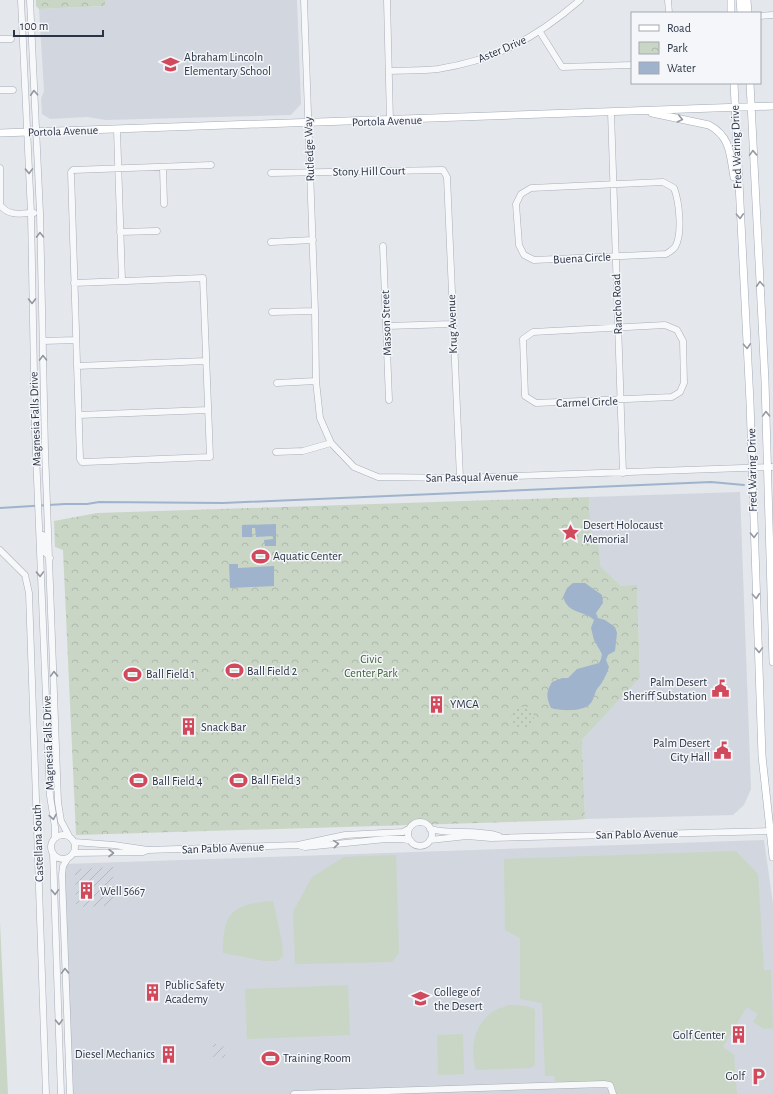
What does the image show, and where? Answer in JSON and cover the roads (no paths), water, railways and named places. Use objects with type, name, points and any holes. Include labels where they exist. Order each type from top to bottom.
[{"type":"main road","points":[[731,0],[732,12]]},
{"type":"main road","points":[[740,0],[741,12]]},
{"type":"main road","points":[[747,0],[748,12]]},
{"type":"main road","name":"Fred Waring Drive","points":[[734,84],[750,402],[762,756],[773,857]]},
{"type":"main road","name":"Fred Waring Drive","points":[[750,84],[770,467],[773,662]]},
{"type":"main road","name":"Portola Avenue","points":[[0,133],[773,106]]},
{"type":"main road","points":[[642,110],[709,125],[723,134],[727,142],[739,201]]},
{"type":"street","name":"Magnesia Falls Drive","points":[[21,0],[31,213],[38,496],[50,796],[55,827],[55,838]]},
{"type":"street","name":"Magnesia Falls Drive","points":[[30,0],[40,213],[46,495],[50,558],[58,802],[61,821],[69,836]]},
{"type":"street","name":"Rutledge Way","points":[[304,0],[314,297]]},
{"type":"street","points":[[387,0],[390,120]]},
{"type":"street","name":"Aster Drive","points":[[389,71],[438,69],[482,59],[510,48],[540,32],[580,0]]},
{"type":"street","points":[[668,0],[669,12]]},
{"type":"street","points":[[761,16],[773,15]]},
{"type":"street","points":[[540,32],[562,67],[631,64]]},
{"type":"street","points":[[0,39],[11,38]]},
{"type":"street","points":[[0,90],[13,90]]},
{"type":"street","name":"Rancho Road","points":[[611,112],[623,473]]},
{"type":"street","points":[[117,130],[122,281]]},
{"type":"street","points":[[74,283],[203,278],[210,457],[82,462],[80,459],[74,283],[71,172],[73,170],[211,165]]},
{"type":"street","points":[[162,167],[164,204]]},
{"type":"street","points":[[0,168],[0,206],[5,212],[40,213]]},
{"type":"street","name":"Stony Hill Court","points":[[271,173],[443,170]]},
{"type":"street","name":"Krug Avenue","points":[[443,170],[446,177],[460,478]]},
{"type":"street","name":"Buena Circle","points":[[663,182],[674,188],[678,198],[679,238],[675,248],[666,254],[616,257],[534,260],[524,255],[519,245],[516,204],[521,194],[531,188],[614,184],[663,182]]},
{"type":"street","points":[[120,232],[157,232]]},
{"type":"street","points":[[271,242],[313,240]]},
{"type":"street","name":"Masson Street","points":[[383,246],[389,400]]},
{"type":"street","name":"San Pasqual Avenue","points":[[314,297],[316,381],[320,418],[331,443],[354,467],[378,477],[460,478],[770,467]]},
{"type":"street","points":[[272,312],[315,311]]},
{"type":"street","points":[[387,326],[452,324]]},
{"type":"street","name":"Carmel Circle","points":[[665,326],[677,330],[683,341],[684,383],[680,392],[672,397],[620,401],[536,403],[525,396],[523,339],[533,332],[618,328],[665,326]]},
{"type":"street","points":[[42,341],[76,340]]},
{"type":"street","points":[[77,366],[206,361]]},
{"type":"street","points":[[277,383],[316,381]]},
{"type":"street","points":[[79,415],[208,410]]},
{"type":"street","points":[[276,452],[303,452],[331,443]]},
{"type":"street","points":[[39,521],[43,528],[45,552],[50,558]]},
{"type":"street","name":"Castellana South","points":[[0,550],[25,575],[29,593],[46,1094]]},
{"type":"street","points":[[418,822],[425,823],[430,829],[430,840],[421,845],[411,841],[409,837],[409,829],[418,822]]},
{"type":"street","name":"San Pablo Avenue","points":[[74,842],[114,845],[148,850],[298,845],[345,835],[403,832],[409,829]]},
{"type":"street","name":"San Pablo Avenue","points":[[430,829],[468,831],[500,836],[771,831]]},
{"type":"street","points":[[61,1094],[52,845],[55,838],[62,835],[69,836],[74,842],[74,853],[68,858],[63,866],[62,875],[70,1094]]},
{"type":"street","name":"San Pablo Avenue","points":[[430,840],[467,836],[491,838],[500,836]]},
{"type":"street","name":"San Pablo Avenue","points":[[298,845],[305,847],[386,838],[411,841]]},
{"type":"street","name":"San Pablo Avenue","points":[[74,853],[143,852],[148,850]]},
{"type":"street","points":[[53,853],[59,858],[68,858]]},
{"type":"street","points":[[294,1094],[604,1084],[610,1086],[612,1094]]},
{"type":"water","points":[[276,524],[276,546],[265,546],[264,540],[273,539],[273,536],[256,537],[255,528],[252,528],[252,537],[242,537],[242,525]]},
{"type":"water","points":[[229,564],[238,564],[238,568],[274,566],[274,586],[230,588]]},
{"type":"water","points":[[573,583],[585,583],[602,595],[603,603],[596,613],[598,618],[605,620],[615,627],[617,633],[615,651],[608,655],[606,660],[609,667],[608,670],[591,702],[587,707],[577,710],[560,710],[551,708],[548,701],[547,695],[552,682],[562,678],[568,678],[577,669],[599,663],[602,654],[594,640],[591,628],[594,620],[569,607],[563,597],[567,588]]},
{"type":"waterway","points":[[0,508],[87,504],[99,502],[223,503],[711,482],[744,485]]},
{"type":"place","name":"Abraham Lincoln Elementary School","points":[[171,64]]},
{"type":"place","name":"Desert Holocaust Memorial","points":[[570,532]]},
{"type":"place","name":"Aquatic Center","points":[[260,556]]},
{"type":"place","name":"Ball Field 2","points":[[234,671]]},
{"type":"place","name":"Ball Field 1","points":[[133,674]]},
{"type":"place","name":"Palm Desert Sheriff Substation","points":[[720,689]]},
{"type":"place","name":"YMCA","points":[[437,704]]},
{"type":"place","name":"Snack Bar","points":[[188,727]]},
{"type":"place","name":"Palm Desert City Hall","points":[[723,750]]},
{"type":"place","name":"Ball Field 3","points":[[238,780]]},
{"type":"place","name":"Ball Field 4","points":[[139,781]]},
{"type":"place","name":"Well 5667","points":[[87,891]]},
{"type":"place","name":"Public Safety Academy","points":[[152,992]]},
{"type":"place","name":"College of the Desert","points":[[421,999]]},
{"type":"place","name":"Golf Center","points":[[738,1035]]},
{"type":"place","name":"Diesel Mechanics","points":[[168,1054]]},
{"type":"place","name":"Training Room","points":[[270,1058]]},
{"type":"place","name":"Golf","points":[[758,1076]]},
{"type":"park label","name":"Civic Center Park","points":[[371,666]]}]
